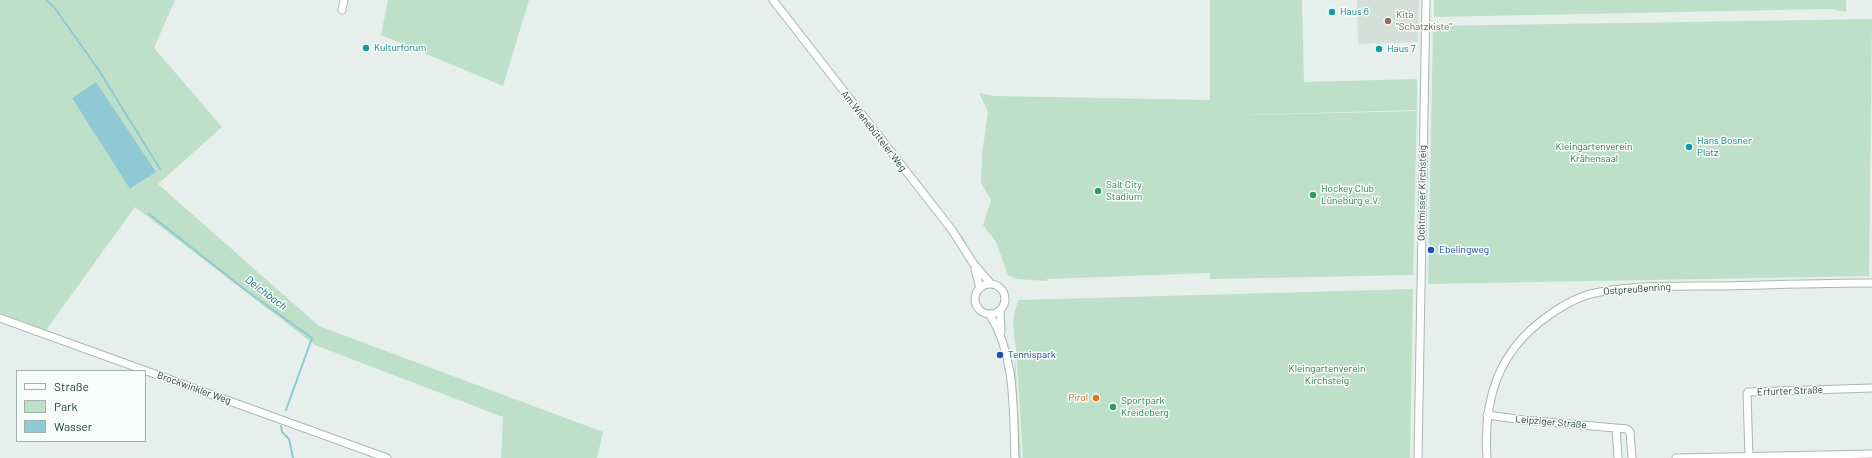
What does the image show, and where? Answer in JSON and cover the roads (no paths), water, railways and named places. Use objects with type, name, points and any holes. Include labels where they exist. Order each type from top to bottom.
[{"type":"street","points":[[342,10],[344,0]]},
{"type":"street","name":"Am Wienebütteler Weg","points":[[773,0],[952,230],[974,263],[991,284],[1000,288],[1005,295],[1005,302],[1000,311],[1002,339],[1011,386],[1015,458]]},
{"type":"street","name":"Ochtmisser Kirchsteig","points":[[1418,458],[1426,0]]},
{"type":"street","name":"Am Wienebütteler Weg","points":[[974,263],[980,288],[975,296],[976,306],[982,313],[990,315],[1002,339]]},
{"type":"street","name":"Ostpreußenring","points":[[1487,458],[1487,415],[1495,383],[1504,362],[1534,325],[1553,312],[1579,298],[1598,292],[1643,287],[1872,283]]},
{"type":"street","points":[[980,288],[991,284]]},
{"type":"street","points":[[990,315],[1000,311]]},
{"type":"street","name":"Brockwinkler Weg","points":[[0,318],[144,370]]},
{"type":"street","name":"Brockwinkler Weg","points":[[146,371],[387,458]]},
{"type":"street","name":"Erfurter Straße","points":[[1749,456],[1746,394],[1748,392],[1872,388]]},
{"type":"street","name":"Leipziger Straße","points":[[1487,415],[1629,430],[1632,458]]},
{"type":"street","points":[[1616,428],[1618,458]]},
{"type":"street","points":[[1676,458],[1872,454]]},
{"type":"water","points":[[96,82],[156,172],[130,189],[72,98]]},
{"type":"waterway","name":"Deichbach","points":[[46,0],[54,7],[100,72],[160,169]]},
{"type":"waterway","name":"Deichbach","points":[[149,214],[248,292],[312,338],[286,410]]},
{"type":"waterway","name":"Deichbach","points":[[281,426],[282,432],[289,439],[293,458]]},
{"type":"place","name":"Haus 6","points":[[1332,12]]},
{"type":"place","name":"Kita \"Schatzkiste\"","points":[[1388,21]]},
{"type":"place","name":"Kulturforum","points":[[366,48]]},
{"type":"place","name":"Haus 7","points":[[1379,49]]},
{"type":"place","name":"Hans Bosner Platz","points":[[1689,147]]},
{"type":"place","name":"Salt City Stadium","points":[[1098,191]]},
{"type":"place","name":"Hockey Club Lüneburg e.V.","points":[[1313,195]]},
{"type":"place","name":"Ebelingweg","points":[[1431,250]]},
{"type":"place","name":"Tennispark","points":[[1000,355]]},
{"type":"place","name":"Pirol","points":[[1096,398]]},
{"type":"place","name":"Sportpark Kreideberg","points":[[1113,407]]},
{"type":"park label","name":"Kleingartenverein Krähensaal","points":[[1594,152]]},
{"type":"park label","name":"Kleingartenverein Kirchsteig","points":[[1327,374]]}]
